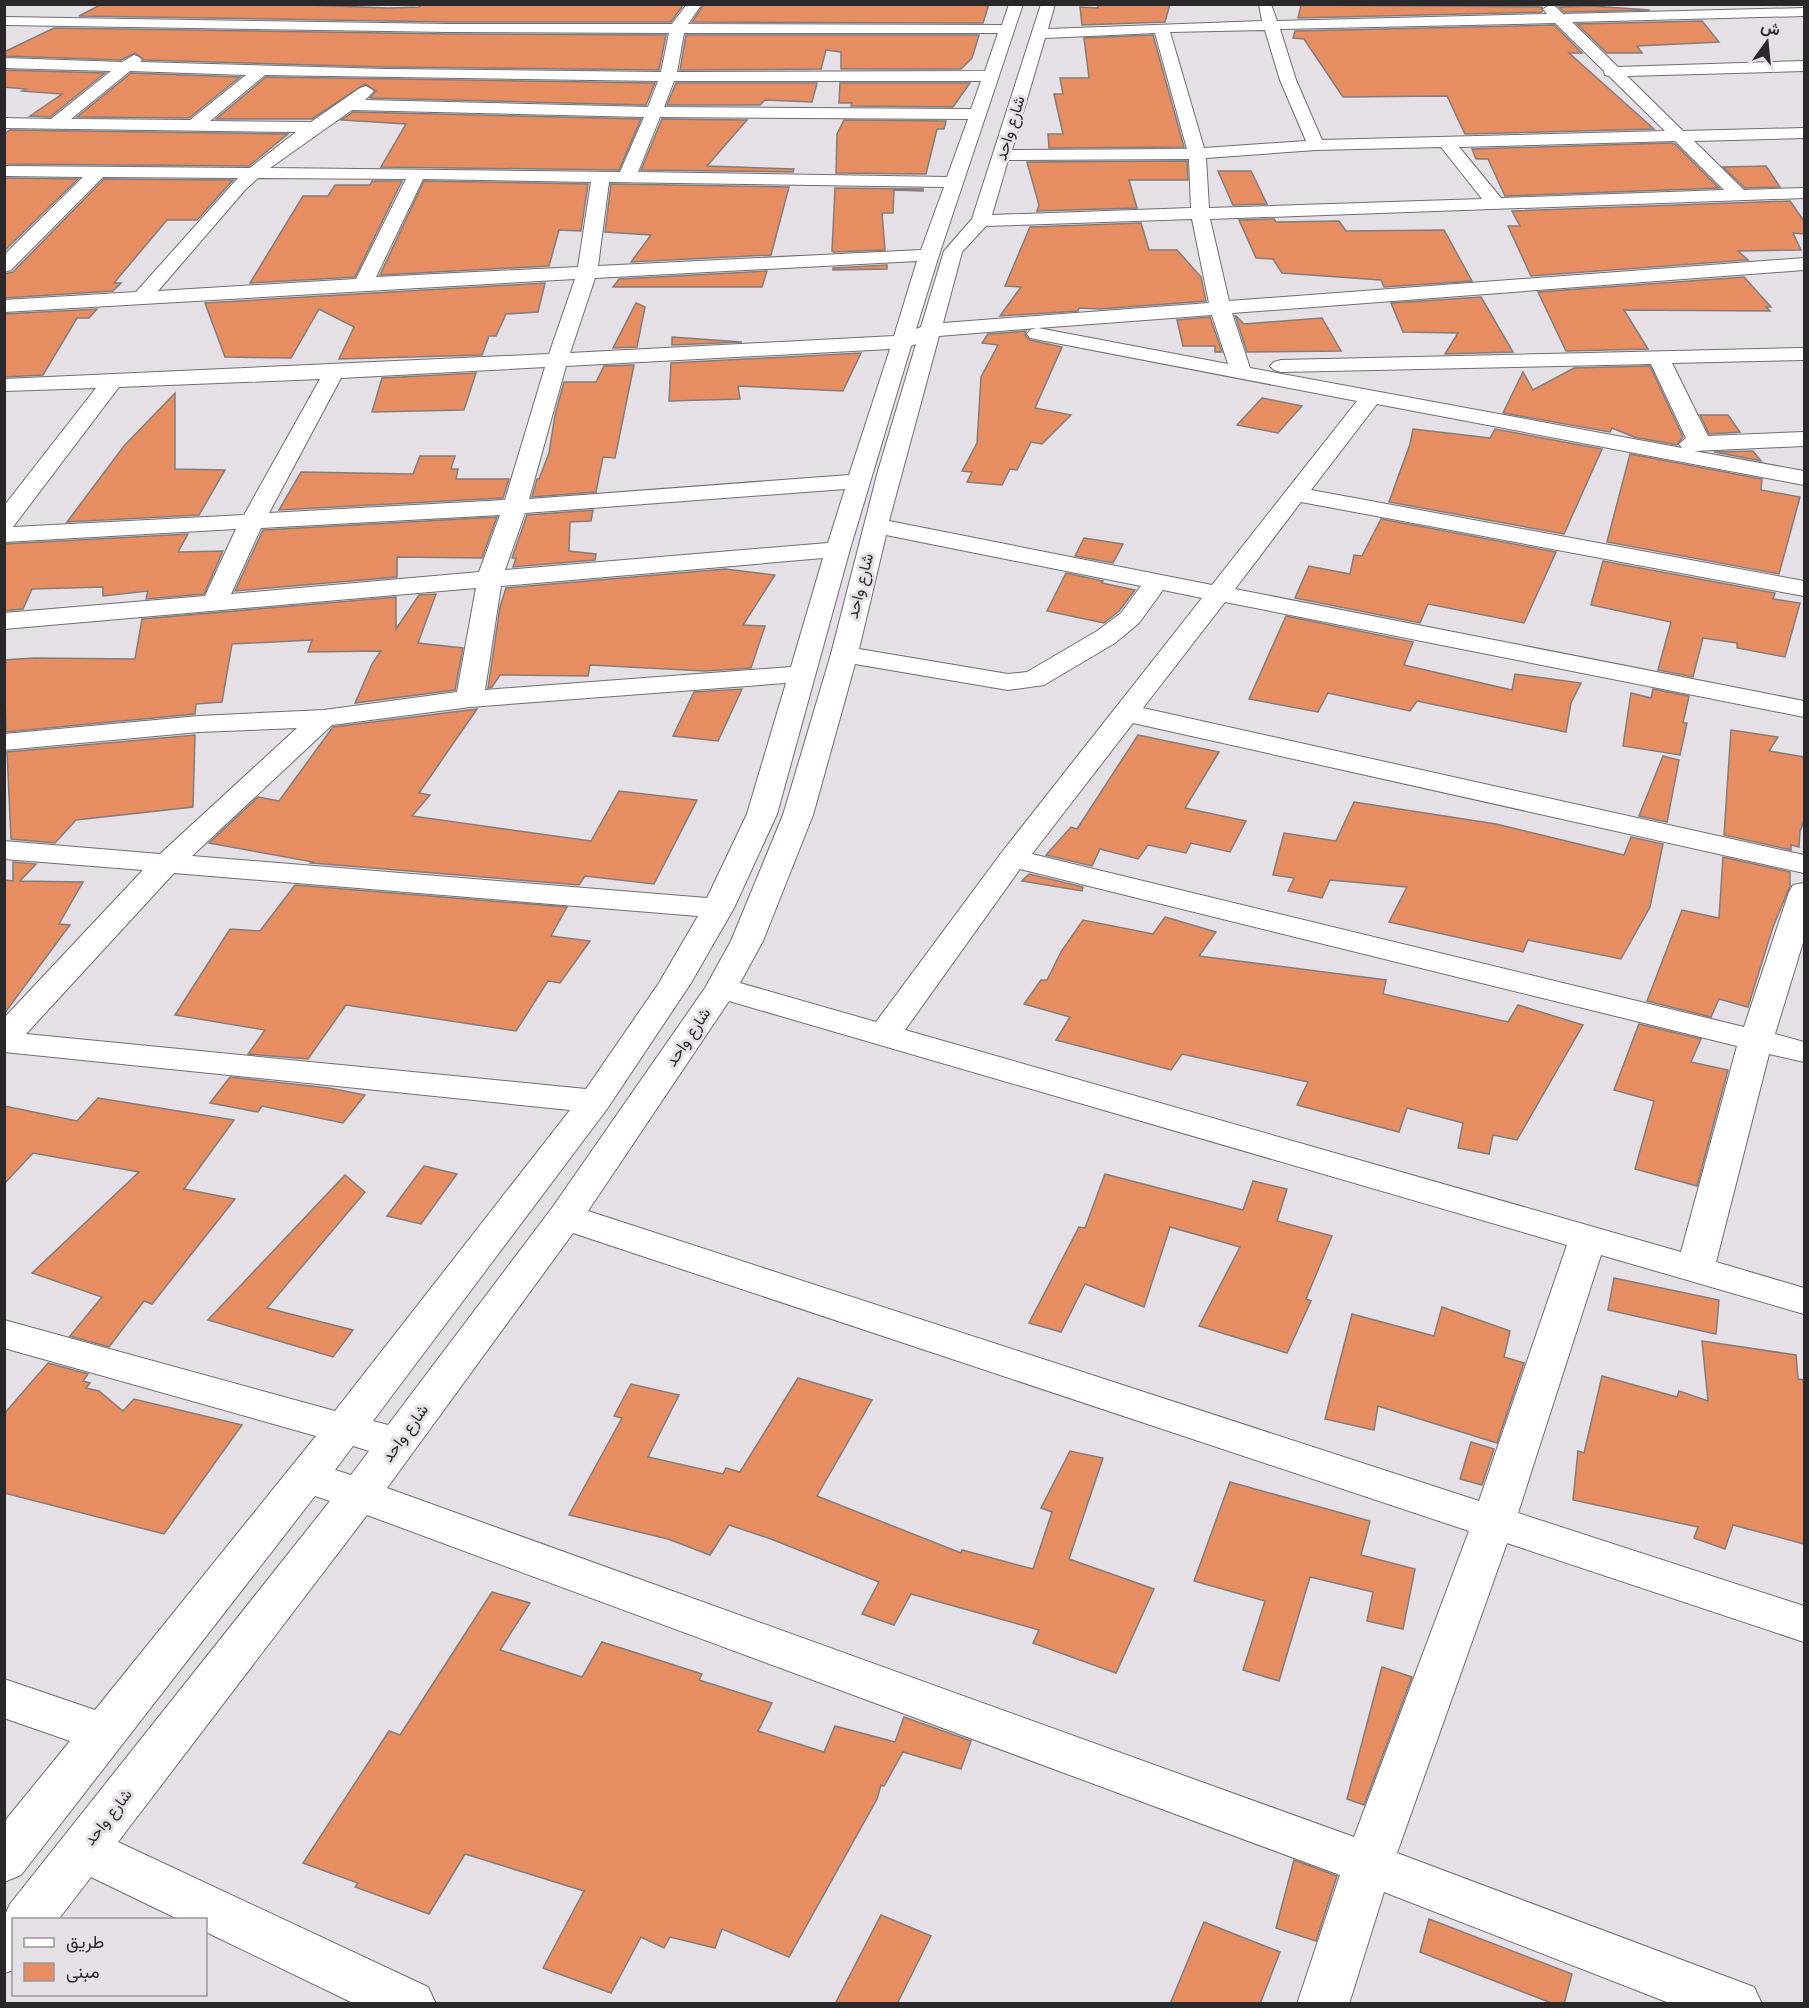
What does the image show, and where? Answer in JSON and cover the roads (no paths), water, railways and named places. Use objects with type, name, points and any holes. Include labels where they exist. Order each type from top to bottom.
[{"type":"street","points":[[4,20],[27,4]]},
{"type":"street","points":[[627,177],[668,77],[677,28],[695,4]]},
{"type":"street","points":[[1264,4],[1288,80],[1316,145]]},
{"type":"street","points":[[1385,4],[1391,22]]},
{"type":"street","points":[[1546,4],[1611,72],[1739,195]]},
{"type":"street","points":[[1044,19],[1161,28],[1201,22],[1270,26],[1558,18],[1723,9],[1779,13],[1804,12]]},
{"type":"street","points":[[141,298],[239,186],[254,172],[314,126],[351,105],[385,74],[472,10]]},
{"type":"street","points":[[1779,13],[1796,27]]},
{"type":"street","points":[[4,20],[449,28],[677,28],[1011,17]]},
{"type":"street","name":"شارع واحد","points":[[30,1918],[360,1494],[565,1218],[721,988],[747,941],[798,815],[840,669],[876,526],[917,336],[929,255],[1011,17]]},
{"type":"street","name":"شارع واحد","points":[[4,1860],[344,1429],[595,1101],[675,983],[718,908],[762,814],[838,549],[860,481],[952,251],[981,221],[1044,19]]},
{"type":"street","points":[[160,38],[177,24]]},
{"type":"street","points":[[1161,28],[1197,154],[1200,215],[1221,309],[1240,367]]},
{"type":"street","points":[[55,124],[144,52]]},
{"type":"street","points":[[4,63],[385,74],[668,77],[990,76]]},
{"type":"street","points":[[1611,72],[1804,66]]},
{"type":"street","points":[[195,125],[263,69]]},
{"type":"street","points":[[351,105],[655,112],[976,114]]},
{"type":"street","points":[[4,123],[314,126]]},
{"type":"street","points":[[1001,155],[1197,154],[1316,145],[1804,133]]},
{"type":"street","points":[[1446,142],[1497,204]]},
{"type":"street","points":[[4,171],[254,172],[954,182]]},
{"type":"street","points":[[8,259],[99,171]]},
{"type":"street","points":[[363,284],[417,174]]},
{"type":"street","points":[[470,699],[490,578],[515,507],[557,361],[587,273],[601,177]]},
{"type":"street","points":[[981,221],[1804,193]]},
{"type":"street","points":[[4,306],[363,284],[929,255]]},
{"type":"street","points":[[4,385],[557,361],[917,336],[999,326],[1804,264]]},
{"type":"street","points":[[999,326],[1804,478]]},
{"type":"street","points":[[1216,368],[1804,354]]},
{"type":"street","points":[[1658,357],[1700,444]]},
{"type":"street","points":[[215,601],[252,522],[334,372]]},
{"type":"street","points":[[4,523],[112,381]]},
{"type":"street","points":[[884,1035],[1013,858],[1371,398]]},
{"type":"street","points":[[1637,448],[1804,439]]},
{"type":"street","points":[[4,535],[515,507],[860,481]]},
{"type":"street","points":[[1295,494],[1804,589]]},
{"type":"street","points":[[876,526],[1804,709]]},
{"type":"street","points":[[4,621],[838,549]]},
{"type":"street","points":[[4,742],[199,724],[324,718],[470,699],[801,679],[840,669],[1008,682],[1034,679],[1119,628],[1156,582]]},
{"type":"street","points":[[1127,713],[1804,864]]},
{"type":"street","points":[[4,1040],[167,863],[324,718]]},
{"type":"street","points":[[4,850],[718,908]]},
{"type":"street","points":[[1013,858],[1804,1052]]},
{"type":"street","points":[[1695,1269],[1756,1040],[1804,891]]},
{"type":"street","points":[[721,988],[1804,1301]]},
{"type":"street","points":[[4,1040],[595,1101]]},
{"type":"street","points":[[565,1218],[1804,1624]]},
{"type":"street","points":[[1323,2004],[1368,1864],[1493,1522],[1587,1240]]},
{"type":"street","points":[[4,1335],[397,1443]]},
{"type":"street","points":[[307,1476],[1368,1864],[1736,2004]]},
{"type":"street","points":[[4,1698],[105,1733]]},
{"type":"street","points":[[83,1849],[410,2004]]}]
